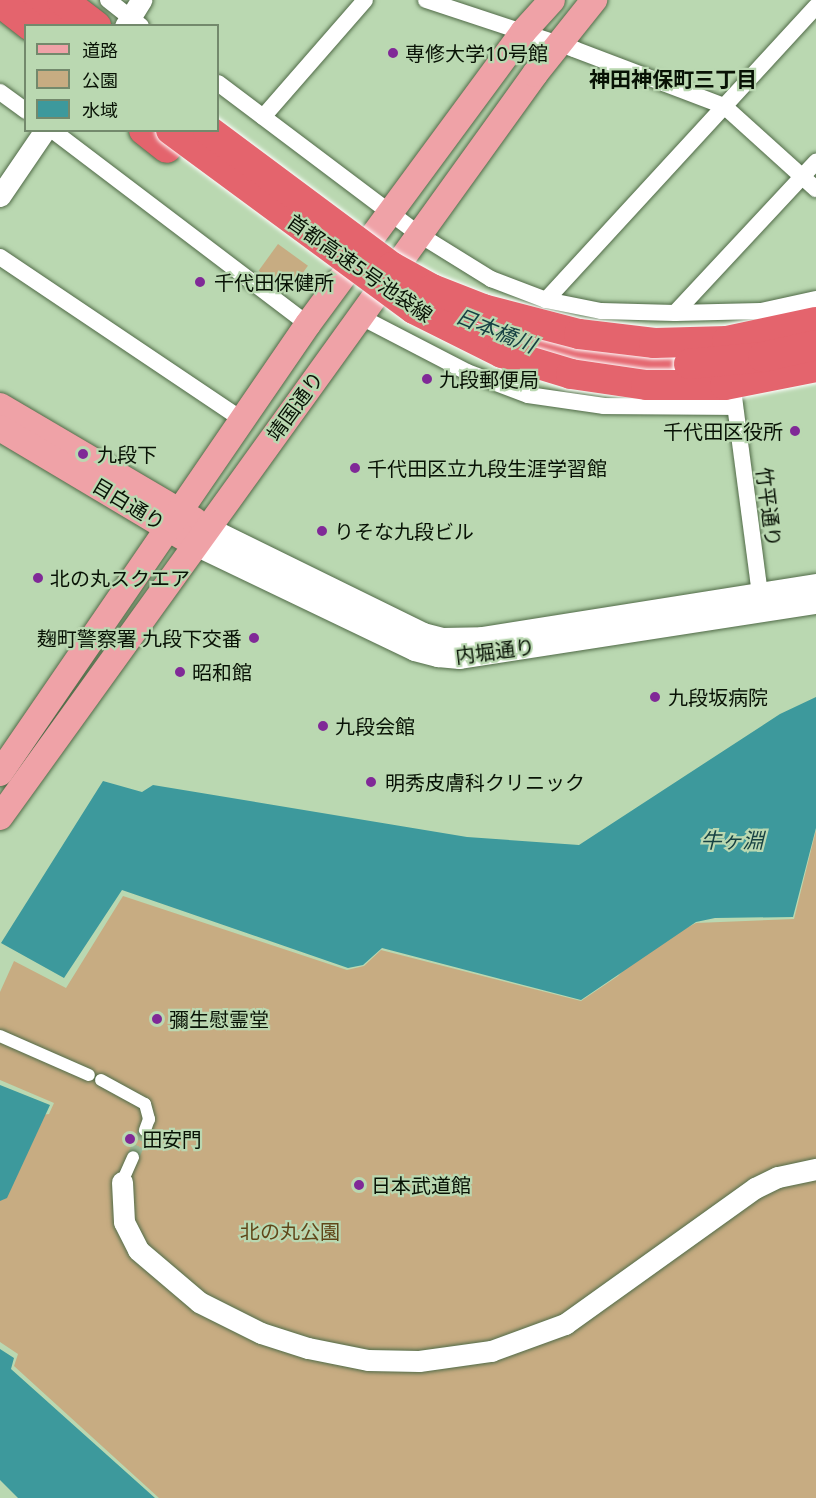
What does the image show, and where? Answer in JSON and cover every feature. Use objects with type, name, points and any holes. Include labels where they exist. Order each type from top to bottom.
[{"type":"highway","points":[[32,0],[63,24]]},
{"type":"highway","points":[[62,0],[93,24]]},
{"type":"highway","points":[[0,2],[28,24]]},
{"type":"highway","points":[[0,21],[24,39]]},
{"type":"highway","points":[[219,116],[380,258]]},
{"type":"highway","points":[[147,132],[352,274],[414,309]]},
{"type":"highway","name":"首都高速5号池袋線","points":[[174,132],[414,309],[502,353],[608,381],[724,386],[816,367]]},
{"type":"highway","name":"首都高速5号池袋線","points":[[211,132],[405,275],[452,305],[508,332],[611,359],[689,364],[728,363],[816,345]]},
{"type":"highway","name":"首都高速5号池袋線","points":[[405,275],[483,309],[616,340],[727,342],[816,322]]},
{"type":"main road","name":"靖国通り","points":[[0,773],[176,520],[308,324],[523,32],[552,0]]},
{"type":"main road","name":"靖国通り","points":[[0,817],[557,44],[594,0]]},
{"type":"main road","name":"目白通り","points":[[0,406],[202,537]]},
{"type":"main road","name":"目白通り","points":[[0,428],[176,520]]},
{"type":"main road","name":"内堀通り","points":[[202,537],[415,650],[438,657],[460,658],[761,603],[816,585]]},
{"type":"main road","name":"内堀通り","points":[[761,603],[816,603]]},
{"type":"street","points":[[108,0],[135,17]]},
{"type":"street","points":[[263,117],[365,0]]},
{"type":"street","points":[[426,0],[557,44],[724,106],[816,189]]},
{"type":"street","points":[[546,300],[816,6]]},
{"type":"street","points":[[219,84],[263,117],[385,219],[416,240],[491,279],[546,300],[601,312],[675,313],[729,318],[816,299]]},
{"type":"street","points":[[0,92],[24,110]]},
{"type":"street","points":[[0,196],[44,132]]},
{"type":"street","points":[[55,132],[308,324]]},
{"type":"street","points":[[675,313],[816,162]]},
{"type":"street","points":[[0,257],[243,420]]},
{"type":"street","points":[[363,312],[466,372],[528,395],[604,406],[734,402]]},
{"type":"street","name":"竹平通り","points":[[729,318],[734,402],[761,603]]},
{"type":"street","points":[[0,1036],[59,1061],[145,1104],[149,1119],[145,1130]]},
{"type":"street","points":[[133,1157],[123,1182],[124,1222],[138,1250],[199,1302],[261,1333],[308,1348],[368,1360],[419,1361],[491,1351],[565,1323],[755,1188],[778,1177],[816,1169]]},
{"type":"green space","points":[[278,244],[308,266],[289,292],[259,271]]},
{"type":"green space","name":"北の丸公園","points":[[816,830],[816,1498],[159,1498],[14,1366],[18,1354],[0,1342],[0,1188],[33,1116],[49,1114],[54,1103],[0,1080],[0,992],[14,961],[66,988],[123,896],[347,970],[364,966],[381,950],[581,1001],[618,976],[640,952],[696,923],[794,919]]},
{"type":"water","name":"牛ヶ淵","points":[[816,697],[816,828],[793,917],[715,918],[696,922],[581,1000],[382,948],[363,965],[348,968],[122,890],[64,978],[1,943],[103,781],[142,792],[153,785],[467,837],[579,845],[780,714]]},
{"type":"water","points":[[0,1085],[50,1105],[7,1198],[0,1201]]},
{"type":"water","points":[[0,1349],[14,1358],[11,1369],[155,1498],[18,1498],[0,1480]]},
{"type":"tunnel","points":[[133,1157],[145,1130]]},
{"type":"place","name":"専修大学10号館","points":[[393,53]]},
{"type":"place","name":"千代田保健所","points":[[200,282]]},
{"type":"place","name":"九段郵便局","points":[[427,379]]},
{"type":"place","name":"千代田区役所","points":[[795,431]]},
{"type":"place","name":"九段下","points":[[83,454]]},
{"type":"place","name":"千代田区立九段生涯学習館","points":[[355,468]]},
{"type":"place","name":"りそな九段ビル","points":[[322,531]]},
{"type":"place","name":"北の丸スクエア","points":[[38,578]]},
{"type":"place","name":"麹町警察署 九段下交番","points":[[254,638]]},
{"type":"place","name":"昭和館","points":[[180,672]]},
{"type":"place","name":"九段坂病院","points":[[655,697]]},
{"type":"place","name":"九段会館","points":[[323,726]]},
{"type":"place","name":"明秀皮膚科クリニック","points":[[371,782]]},
{"type":"place","name":"彌生慰霊堂","points":[[157,1019]]},
{"type":"place","name":"田安門","points":[[130,1139]]},
{"type":"place","name":"日本武道館","points":[[359,1185]]},
{"type":"district","name":"神田神保町三丁目","points":[[673,79]]},
{"type":"water label","name":"日本橋川","points":[[496,330]]}]
